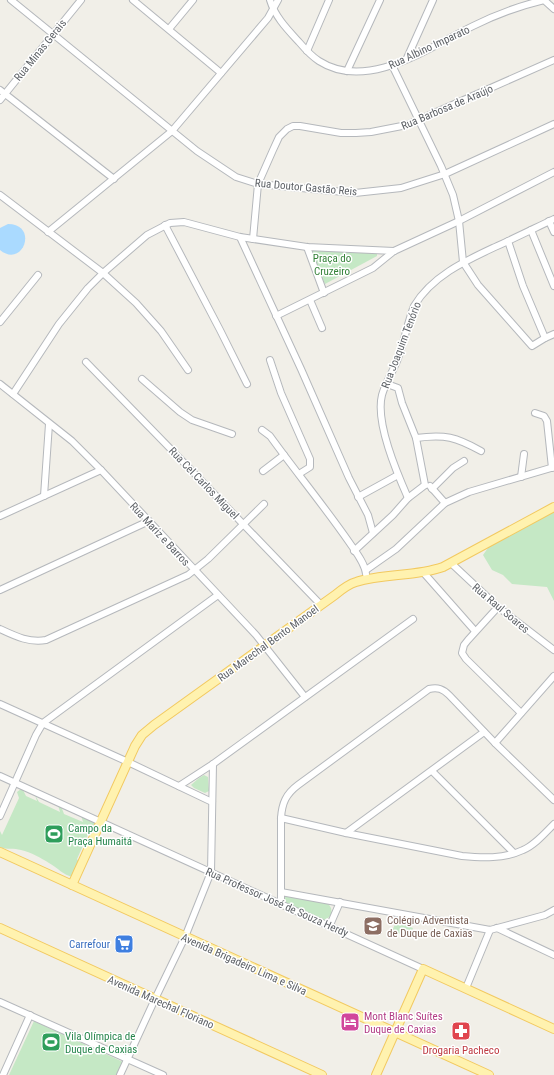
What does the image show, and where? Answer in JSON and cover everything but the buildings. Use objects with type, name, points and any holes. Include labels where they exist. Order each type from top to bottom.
[{"type":"main road","name":"Rua Marechal Bento Manoel","points":[[72,885],[138,740],[147,730],[353,583],[438,569],[554,507]]},
{"type":"main road","name":"Avenida Brigadeiro Lima e Silva","points":[[0,852],[489,1075]]},
{"type":"main road","name":"Avenida Marechal Floriano","points":[[0,928],[322,1075]]},
{"type":"main road","name":"Rua Professor José de Souza Herdy","points":[[423,969],[554,1029]]},
{"type":"main road","points":[[376,1075],[396,1033],[423,969]]},
{"type":"street","name":"Rua Doutor Gastão Reis","points":[[11,0],[197,151],[228,172],[244,180],[258,184],[343,192],[370,192],[401,188],[445,174],[554,124]]},
{"type":"street","name":"Rua Minas Gerais","points":[[0,100],[2,92],[81,0]]},
{"type":"street","points":[[133,0],[221,73]]},
{"type":"street","points":[[169,29],[193,0]]},
{"type":"street","name":"Rua Albino Imparato","points":[[270,0],[274,10],[285,26],[307,51],[327,66],[338,70],[347,71],[371,71],[392,65],[429,49],[498,14],[519,6],[544,0]]},
{"type":"street","points":[[48,232],[172,131],[274,10],[278,0]]},
{"type":"street","points":[[307,51],[329,0]]},
{"type":"street","points":[[347,71],[380,0]]},
{"type":"street","points":[[407,58],[434,0]]},
{"type":"street","points":[[544,0],[554,9]]},
{"type":"street","name":"Rua Barbosa de Araújo","points":[[253,239],[258,184],[264,166],[279,138],[287,129],[293,126],[300,126],[341,133],[356,133],[396,128],[419,121],[554,60]]},
{"type":"street","points":[[392,65],[445,174],[453,195],[459,221],[463,262],[478,285],[532,346],[554,334]]},
{"type":"street","points":[[2,92],[114,179]]},
{"type":"street","points":[[276,316],[373,268],[394,251],[459,221],[554,172]]},
{"type":"street","points":[[0,195],[103,273],[144,311],[188,370]]},
{"type":"street","points":[[552,220],[554,232]]},
{"type":"street","name":"Rua Joaquim Tenório","points":[[408,498],[387,443],[382,416],[382,395],[396,362],[410,316],[419,297],[430,286],[463,262],[552,220]]},
{"type":"street","points":[[13,394],[66,315],[103,273],[147,235],[165,225],[175,222],[184,222],[240,237],[307,247],[394,251]]},
{"type":"street","points":[[165,225],[247,384]]},
{"type":"street","points":[[531,230],[554,286]]},
{"type":"street","points":[[240,237],[358,497],[368,515],[373,533]]},
{"type":"street","points":[[508,241],[523,286],[545,338]]},
{"type":"street","points":[[307,247],[324,293]]},
{"type":"street","points":[[0,322],[38,275]]},
{"type":"street","points":[[310,300],[322,328]]},
{"type":"street","points":[[270,360],[281,393],[311,463],[309,468],[299,474]]},
{"type":"street","name":"Rua Cel Carlos Miguel","points":[[86,362],[321,605]]},
{"type":"street","points":[[142,379],[180,412],[192,420],[232,434]]},
{"type":"street","name":"Rua Mariz e Barros","points":[[0,384],[72,441],[101,470],[218,596],[266,645],[305,698]]},
{"type":"street","points":[[387,384],[398,388],[402,403],[416,438],[425,485]]},
{"type":"street","points":[[366,570],[396,548],[445,503],[469,492],[553,468],[547,421],[544,416],[535,413]]},
{"type":"street","points":[[44,496],[49,424]]},
{"type":"street","points":[[262,430],[270,436],[314,492],[366,570],[367,580]]},
{"type":"street","points":[[416,438],[446,436],[462,441],[482,451]]},
{"type":"street","points":[[521,477],[524,454]]},
{"type":"street","points":[[264,471],[284,455]]},
{"type":"street","points":[[432,489],[453,468],[464,461]]},
{"type":"street","points":[[0,516],[101,470]]},
{"type":"street","points":[[358,497],[398,475]]},
{"type":"street","points":[[354,551],[393,515],[408,498],[425,485],[431,486],[445,503]]},
{"type":"street","points":[[0,629],[21,639],[31,641],[46,640],[195,571],[264,504]]},
{"type":"street","points":[[0,590],[149,521]]},
{"type":"street","name":"Rua Raul Soares","points":[[451,563],[498,607],[554,650]]},
{"type":"street","points":[[423,572],[475,631]]},
{"type":"street","points":[[0,816],[36,735],[43,723],[218,596]]},
{"type":"street","points":[[498,607],[464,645],[462,649],[463,655],[521,713]]},
{"type":"street","points":[[179,786],[213,764],[413,619]]},
{"type":"street","points":[[494,743],[554,676]]},
{"type":"street","points":[[280,905],[281,818],[285,798],[290,791],[429,689],[441,689],[449,695],[494,743],[554,800]]},
{"type":"street","points":[[0,704],[212,802]]},
{"type":"street","points":[[346,833],[484,732]]},
{"type":"street","points":[[120,1075],[155,999],[186,937],[211,872],[213,764]]},
{"type":"street","points":[[432,771],[514,853]]},
{"type":"street","name":"Rua Professor José de Souza Herdy","points":[[0,776],[280,905],[330,925],[423,969]]},
{"type":"street","points":[[281,818],[346,833],[479,858],[494,857],[524,850],[534,844],[554,824]]},
{"type":"street","points":[[281,892],[490,930],[545,915],[554,910]]},
{"type":"street","points":[[330,925],[340,902]]},
{"type":"street","points":[[497,928],[554,955]]},
{"type":"street","points":[[466,988],[490,930]]},
{"type":"street","points":[[0,1002],[163,1075]]},
{"type":"street","points":[[3,1075],[30,1015]]},
{"type":"green space","name":"Praça do Cruzeiro","points":[[309,249],[377,253],[377,256],[325,284]]},
{"type":"green space","points":[[554,510],[554,601],[547,587],[512,584],[503,575],[492,570],[483,555],[490,545]]},
{"type":"green space","points":[[204,775],[208,777],[209,791],[205,793],[191,785]]},
{"type":"green space","points":[[21,789],[26,796],[37,801],[35,795],[39,802],[60,812],[58,805],[61,806],[64,814],[83,822],[81,815],[97,824],[92,836],[89,832],[77,859],[80,864],[73,877],[63,873],[39,857],[25,851],[0,847],[0,831],[2,835],[19,798],[17,792]]},
{"type":"green space","points":[[286,896],[328,903],[332,914],[324,920],[286,903],[284,899]]},
{"type":"green space","points":[[396,922],[413,928],[409,937],[392,931]]},
{"type":"green space","name":"Vila Olímpica de Duque de Caxias","points":[[34,1021],[123,1062],[117,1075],[9,1075]]},
{"type":"water","points":[[8,224],[18,226],[23,231],[25,237],[21,250],[15,254],[8,254],[0,250],[0,228]]},
{"type":"place","name":"Campo da Praça Humaitá","points":[[54,834]]},
{"type":"place","name":"Colégio Adventista de Duque de Caxias","points":[[373,926]]},
{"type":"place","name":"Carrefour","points":[[124,944]]},
{"type":"place","name":"Mont Blanc Suítes Duque de Caxias","points":[[350,1022]]},
{"type":"place","name":"Drogaria Pacheco","points":[[461,1031]]},
{"type":"place","name":"Vila Olímpica de Duque de Caxias","points":[[51,1042]]}]
